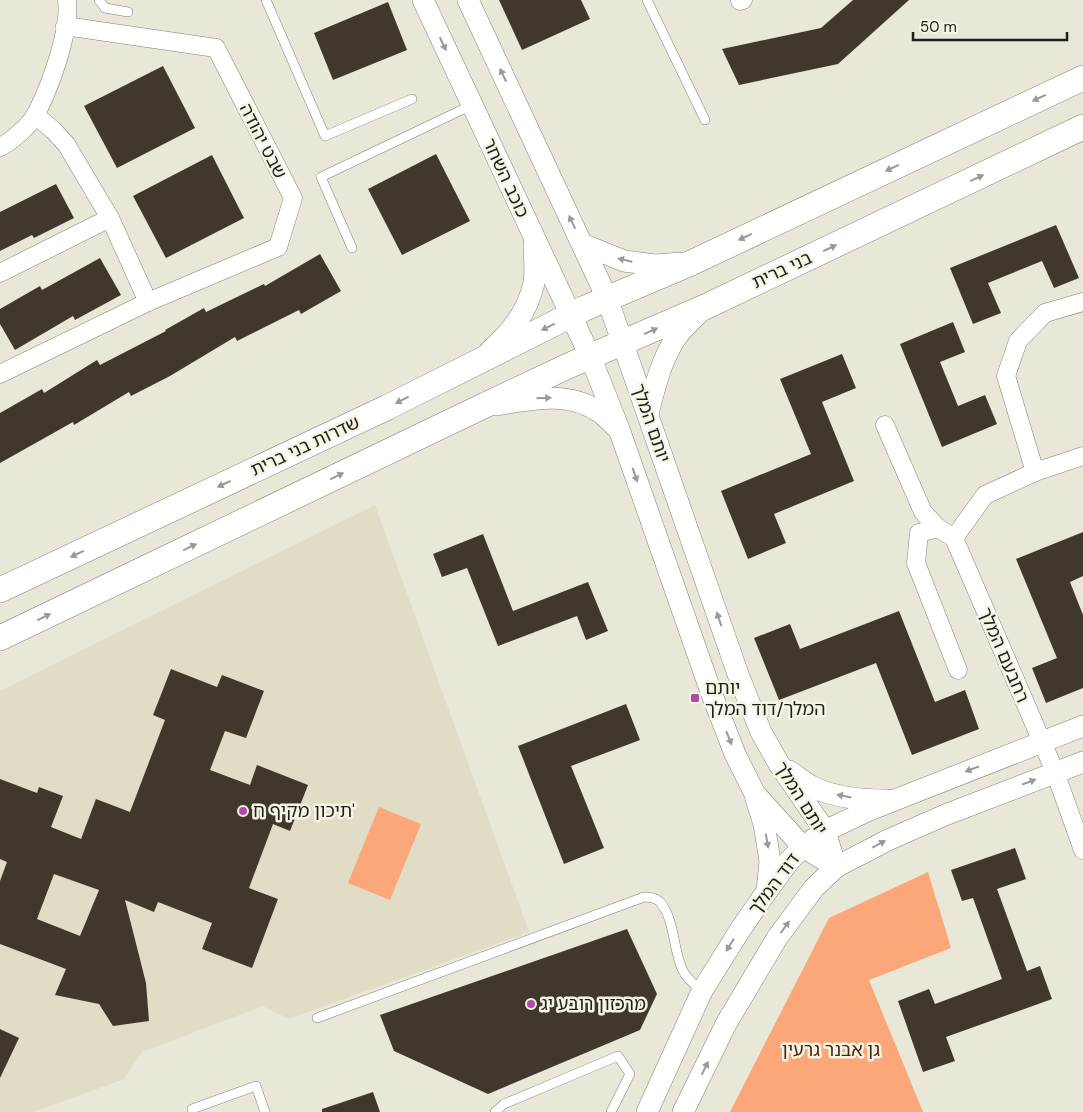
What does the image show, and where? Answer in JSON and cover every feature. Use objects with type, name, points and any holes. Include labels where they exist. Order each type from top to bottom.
[{"type":"main road","points":[[607,298],[691,263],[1083,78]]},
{"type":"main road","name":"בני ברית","points":[[478,408],[590,356],[623,344],[705,307],[1083,127]]},
{"type":"main road","name":"שדרות בני ברית","points":[[0,590],[388,407],[607,298]]},
{"type":"main road","points":[[0,638],[478,408]]},
{"type":"street","points":[[0,147],[9,143],[36,115],[56,66],[65,26],[67,0]]},
{"type":"street","name":"כוכב השחר","points":[[423,0],[590,356]]},
{"type":"street","points":[[468,0],[607,298]]},
{"type":"street","name":"שבט יהודה","points":[[0,374],[148,302],[278,247],[293,198],[216,48],[65,26]]},
{"type":"street","points":[[36,115],[66,144],[110,218],[148,302]]},
{"type":"street","points":[[0,273],[110,218]]},
{"type":"street","points":[[478,361],[511,331],[528,300],[534,282],[534,236]]},
{"type":"street","points":[[582,244],[624,260],[655,264],[691,263]]},
{"type":"street","name":"יותם המלך","points":[[607,298],[739,676],[761,732],[779,764],[825,831],[836,868]]},
{"type":"street","points":[[1035,472],[1006,376],[1018,340],[1045,313],[1083,302]]},
{"type":"street","points":[[648,414],[663,359],[678,335],[705,307]]},
{"type":"street","name":"יותם המלך","points":[[590,356],[619,429],[716,706],[735,754],[755,794],[803,847],[836,868]]},
{"type":"street","points":[[478,408],[538,398],[564,398],[579,402],[601,413],[619,429]]},
{"type":"street","points":[[885,425],[923,512],[938,528],[954,538],[985,496],[1035,472],[1083,456]]},
{"type":"street","points":[[938,528],[920,533],[916,563],[958,670]]},
{"type":"street","name":"רחבעם המלך","points":[[954,538],[1054,772],[1083,850]]},
{"type":"street","name":"דוד המלך","points":[[647,1112],[702,991],[767,891],[789,861],[803,847],[825,831],[892,800],[1083,726]]},
{"type":"street","name":"דוד המלך","points":[[683,1112],[726,1024],[778,938],[814,888],[836,868],[888,840],[1083,762]]},
{"type":"street","points":[[779,764],[813,787],[837,795],[864,800],[892,800]]},
{"type":"street","points":[[755,794],[764,824],[769,853],[767,891]]},
{"type":"lane","points":[[99,0],[105,8],[128,12]]},
{"type":"lane","points":[[266,0],[325,136],[412,99]]},
{"type":"lane","points":[[647,0],[705,120]]},
{"type":"lane","points":[[352,248],[321,177],[472,105]]},
{"type":"lane","points":[[317,1018],[644,897],[659,901],[666,913],[682,970],[690,981],[702,991]]},
{"type":"lane","points":[[495,1112],[504,1104],[618,1056],[630,1074],[611,1112]]},
{"type":"lane","points":[[193,1112],[192,1109],[256,1086],[265,1112]]},
{"type":"shaded area","name":"תיכון מקיף ח'","points":[[375,505],[529,932],[289,1019],[263,1006],[142,1052],[124,1079],[34,1112],[0,1112],[0,691]]},
{"type":"green space","points":[[379,807],[421,824],[390,900],[348,883]]},
{"type":"green space","name":"גן אבנר גרעין","points":[[928,872],[951,948],[869,980],[923,1112],[730,1112],[829,918]]},
{"type":"building","points":[[499,0],[581,0],[590,19],[522,50]]},
{"type":"building","points":[[853,0],[909,0],[838,64],[739,85],[722,49],[821,28]]},
{"type":"building","points":[[388,2],[407,50],[333,80],[314,33]]},
{"type":"building","points":[[163,66],[195,128],[117,168],[84,106]]},
{"type":"building","points":[[436,154],[470,221],[402,255],[368,189]]},
{"type":"building","points":[[212,155],[244,218],[166,258],[133,196]]},
{"type":"building","points":[[56,184],[74,218],[34,238],[32,235],[0,251],[0,212]]},
{"type":"building","points":[[1056,225],[1079,278],[1054,288],[1042,261],[988,283],[1001,313],[973,324],[950,268]]},
{"type":"building","points":[[320,254],[341,291],[301,314],[299,310],[237,341],[235,337],[170,376],[131,396],[129,392],[74,425],[73,422],[0,463],[0,413],[42,389],[44,393],[97,360],[100,365],[166,331],[204,308],[206,312],[264,284],[265,286]]},
{"type":"building","points":[[100,258],[121,295],[75,320],[73,316],[15,350],[0,324],[0,309],[40,286],[42,290]]},
{"type":"building","points":[[953,322],[965,352],[940,362],[958,406],[985,395],[997,424],[942,447],[900,344]]},
{"type":"building","points":[[842,354],[856,388],[822,402],[854,481],[774,514],[786,543],[748,559],[721,491],[811,454],[780,379]]},
{"type":"building","points":[[1083,532],[1083,576],[1070,582],[1083,615],[1083,688],[1046,703],[1032,668],[1057,658],[1016,559]]},
{"type":"building","points":[[483,534],[513,611],[588,582],[608,631],[586,640],[577,616],[498,646],[467,568],[442,577],[433,554]]},
{"type":"building","points":[[899,611],[935,702],[965,690],[979,729],[912,755],[876,663],[779,700],[754,638],[790,624],[800,649]]},
{"type":"building","points":[[171,669],[217,687],[222,675],[264,691],[246,738],[225,731],[210,770],[250,785],[257,765],[308,785],[290,831],[273,824],[249,888],[278,899],[252,968],[202,949],[212,923],[158,902],[154,912],[125,900],[146,983],[149,1021],[113,1026],[99,1004],[55,995],[66,969],[0,944],[0,881],[7,862],[0,859],[0,779],[37,793],[39,787],[63,796],[51,827],[81,839],[96,799],[130,812],[165,720],[153,715]],"holes":[[[54,874],[99,890],[80,936],[37,919]]]},
{"type":"building","points":[[626,704],[640,740],[571,766],[604,848],[564,864],[518,746]]},
{"type":"building","points":[[1015,848],[1026,879],[997,889],[1027,971],[1040,966],[1052,999],[946,1037],[955,1061],[923,1072],[898,1001],[929,989],[935,1004],[1002,979],[973,898],[962,901],[951,870]]},
{"type":"building","name":"מרכזון רובע יג","points":[[627,929],[657,994],[640,1030],[488,1094],[394,1051],[380,1015]]},
{"type":"building","points":[[0,1029],[19,1038],[0,1078]]},
{"type":"building","points":[[373,1092],[380,1112],[322,1112],[322,1109]]},
{"type":"place","name":"יותם המלך/דוד המלך","points":[[695,698]]},
{"type":"place","name":"תיכון מקיף ח'","points":[[243,811]]},
{"type":"place","name":"מרכזון רובע יג","points":[[531,1004]]}]
